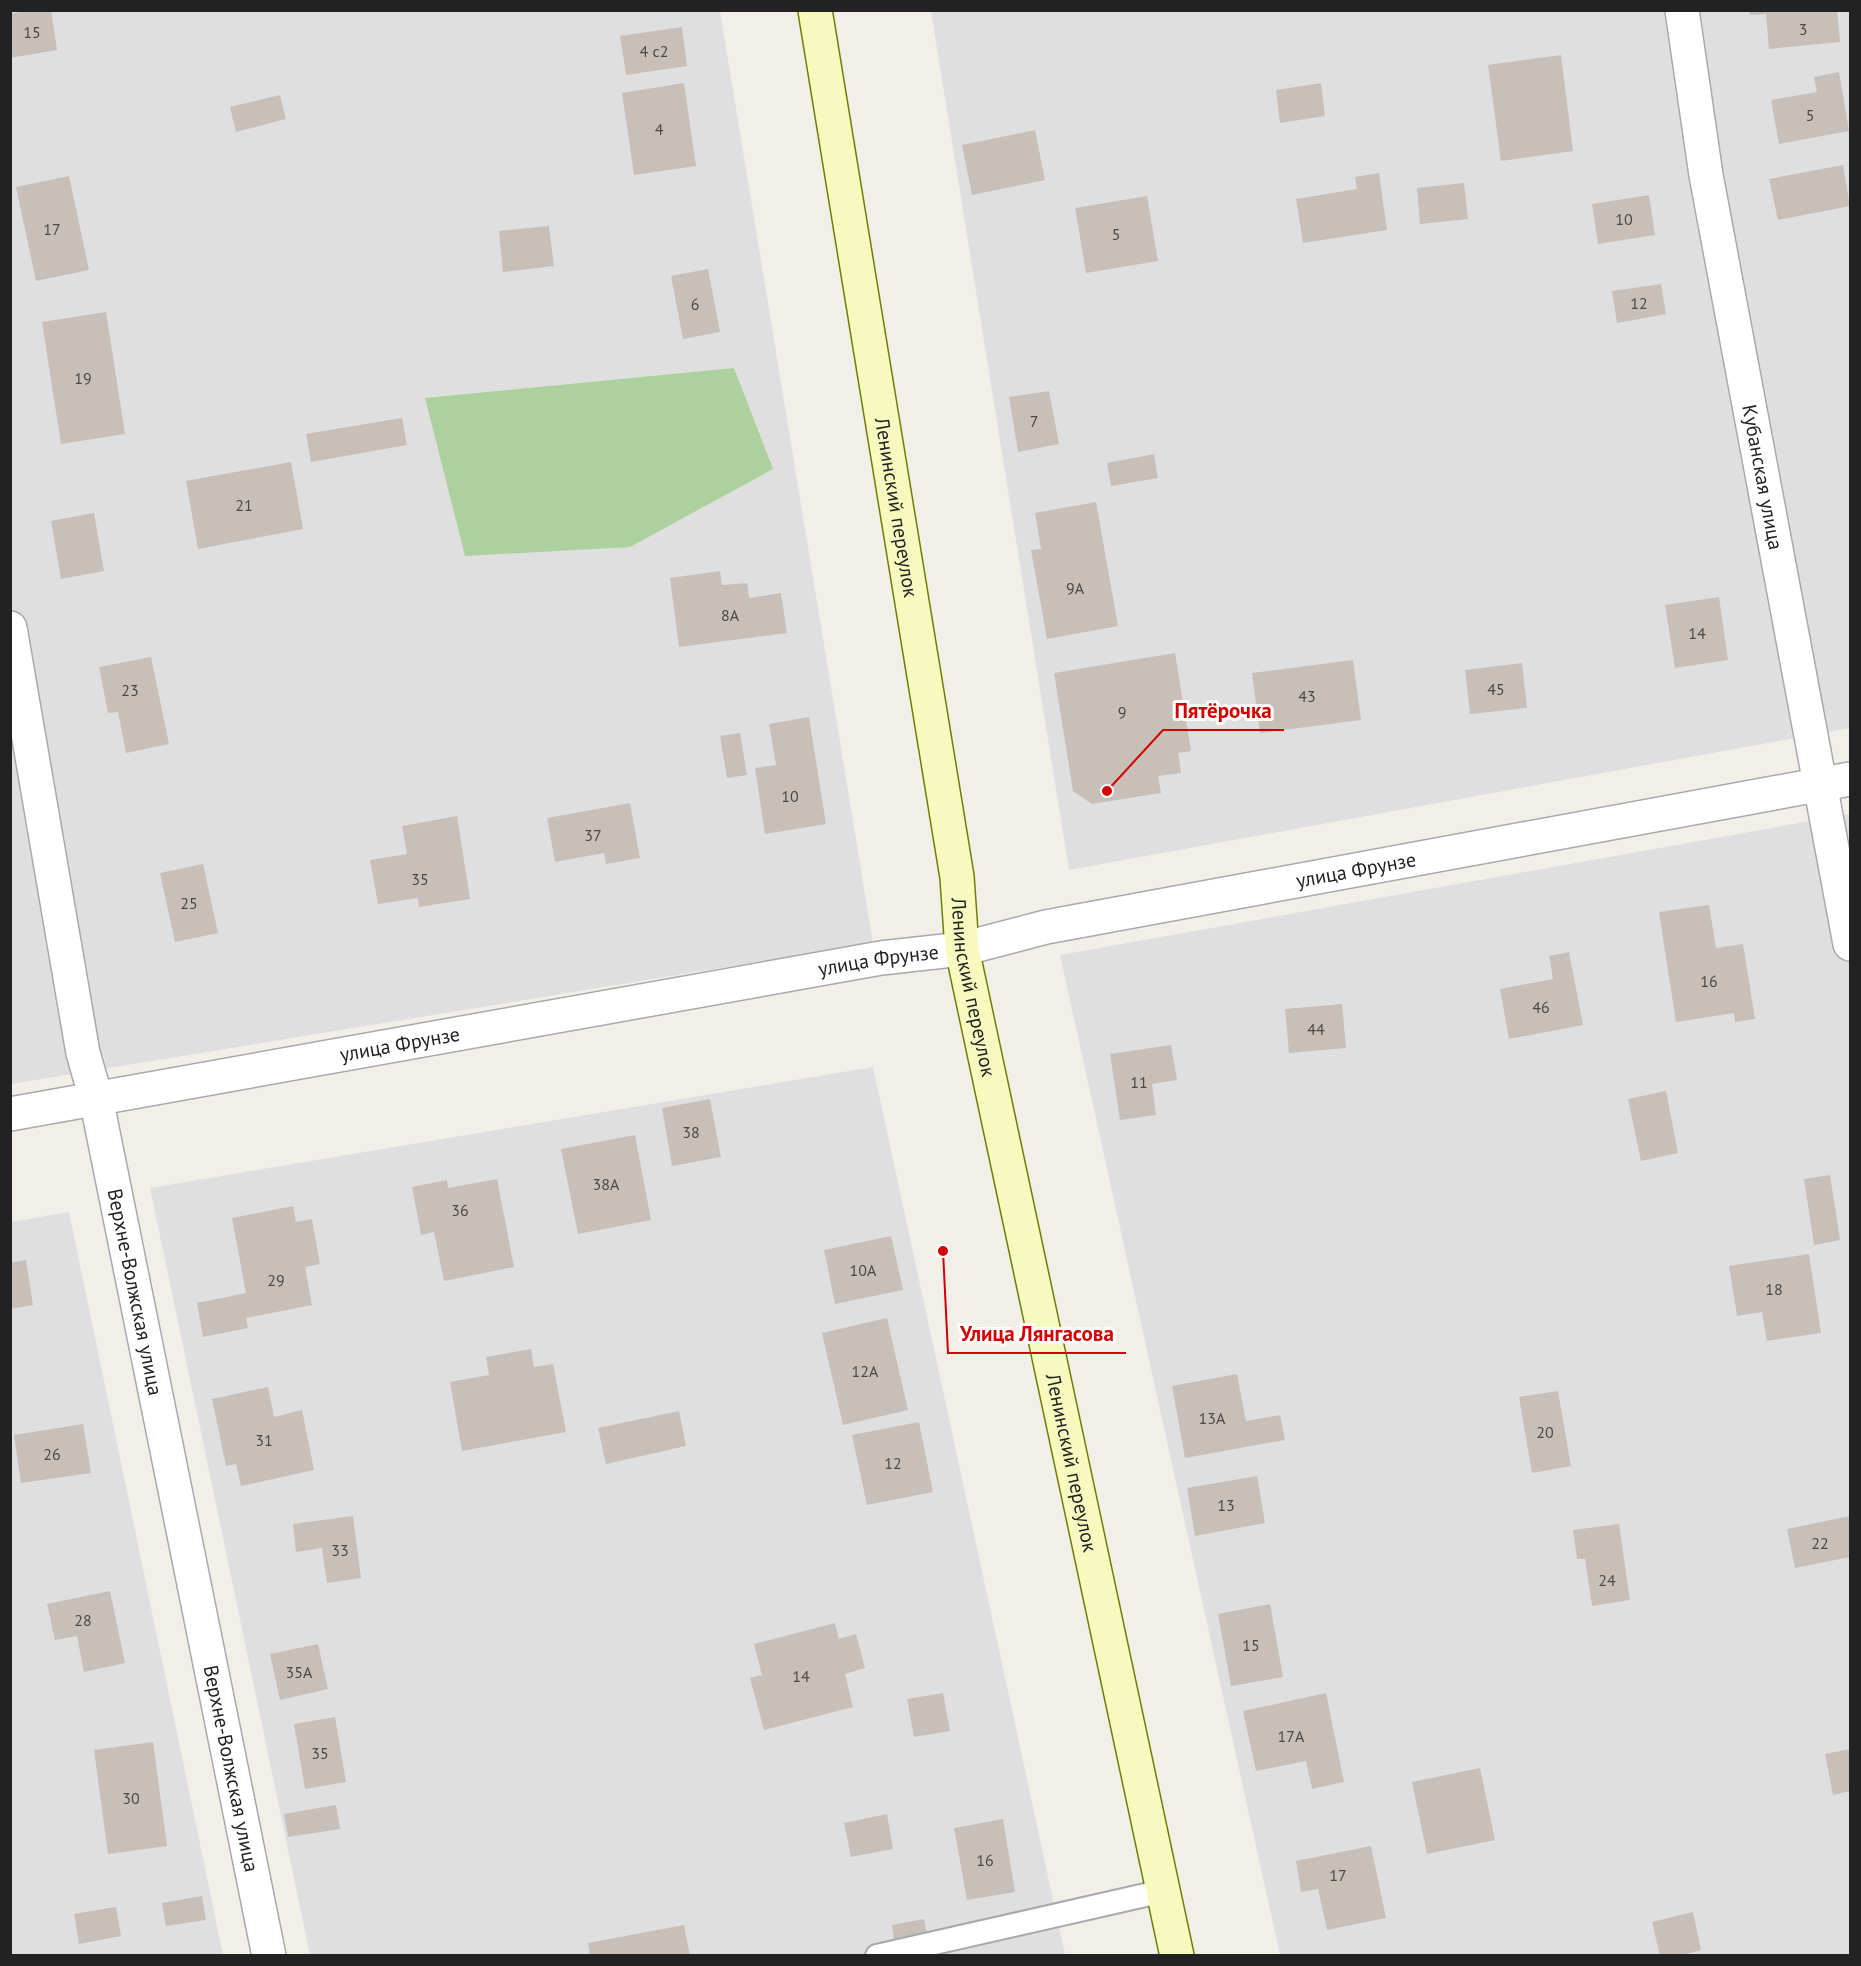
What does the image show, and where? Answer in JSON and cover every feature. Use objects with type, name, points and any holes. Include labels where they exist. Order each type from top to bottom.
[{"type":"main road","name":"Ленинский переулок","points":[[815,10],[957,877],[962,949],[1177,1956]]},
{"type":"street","name":"Кубанская улица","points":[[1682,10],[1708,187],[1836,782],[1851,944]]},
{"type":"street","name":"Верхне-Волжская улица","points":[[10,628],[83,1053],[96,1098],[269,1956]]},
{"type":"street","name":"улица Фрунзе","points":[[10,1114],[881,958],[962,949],[1046,927],[1836,782]]},
{"type":"lane","points":[[877,1956],[1163,1891]]},
{"type":"shaded area","points":[[11,11],[720,11],[873,943],[11,1084]]},
{"type":"shaded area","points":[[931,11],[1850,11],[1850,728],[1069,870]]},
{"type":"shaded area","points":[[1850,814],[1850,1955],[1280,1955],[1060,955]]},
{"type":"shaded area","points":[[873,1067],[1065,1955],[310,1955],[150,1188]]},
{"type":"shaded area","points":[[69,1212],[223,1955],[11,1956],[11,1222]]},
{"type":"green space","points":[[734,368],[773,469],[630,547],[465,556],[425,398]]},
{"type":"building","points":[[31,10],[51,10],[57,50],[10,58],[10,14]]},
{"type":"building","points":[[1749,10],[1837,10],[1840,42],[1769,49],[1766,14],[1750,15]]},
{"type":"building","points":[[682,27],[687,66],[626,75],[620,36]]},
{"type":"building","points":[[1561,55],[1573,151],[1501,161],[1488,65]]},
{"type":"building","points":[[1839,72],[1849,131],[1779,144],[1771,100],[1817,92],[1814,77]]},
{"type":"building","points":[[684,83],[696,166],[634,175],[622,93]]},
{"type":"building","points":[[1321,83],[1325,116],[1280,123],[1276,90]]},
{"type":"building","points":[[280,95],[286,119],[236,132],[230,107]]},
{"type":"building","points":[[1035,130],[1045,180],[972,195],[962,145]]},
{"type":"building","points":[[1843,165],[1850,206],[1778,220],[1769,179]]},
{"type":"building","points":[[1379,173],[1387,230],[1303,243],[1296,199],[1357,189],[1355,177]]},
{"type":"building","points":[[69,176],[89,270],[36,281],[16,187]]},
{"type":"building","points":[[1464,183],[1468,219],[1420,224],[1417,188]]},
{"type":"building","points":[[1649,195],[1655,235],[1598,244],[1592,204]]},
{"type":"building","points":[[1147,196],[1158,261],[1086,273],[1075,208]]},
{"type":"building","points":[[549,226],[554,266],[503,272],[499,231]]},
{"type":"building","points":[[708,269],[720,332],[683,339],[671,276]]},
{"type":"building","points":[[1661,284],[1666,314],[1617,323],[1612,291]]},
{"type":"building","points":[[106,312],[125,434],[61,444],[42,322]]},
{"type":"building","points":[[1049,391],[1059,444],[1018,452],[1009,397]]},
{"type":"building","points":[[402,418],[407,445],[311,462],[306,434]]},
{"type":"building","points":[[1154,454],[1158,478],[1111,486],[1107,463]]},
{"type":"building","points":[[291,462],[303,529],[198,549],[186,481]]},
{"type":"building","points":[[1096,502],[1118,626],[1047,639],[1031,550],[1041,549],[1035,513]]},
{"type":"building","points":[[94,513],[104,571],[61,579],[51,521]]},
{"type":"building","points":[[720,571],[722,585],[747,583],[749,598],[781,593],[787,633],[679,647],[670,578]]},
{"type":"building","points":[[1719,597],[1728,660],[1675,668],[1665,605]]},
{"type":"building","points":[[1175,653],[1191,751],[1178,753],[1181,773],[1158,776],[1161,793],[1092,804],[1073,791],[1054,673]]},
{"type":"building","points":[[151,657],[169,744],[126,753],[118,712],[108,713],[99,667]]},
{"type":"building","points":[[1353,660],[1361,720],[1260,733],[1252,673]]},
{"type":"building","points":[[1522,663],[1527,708],[1470,714],[1465,670]]},
{"type":"building","points":[[809,717],[826,824],[765,834],[755,768],[776,765],[769,724]]},
{"type":"building","points":[[740,733],[747,775],[727,778],[720,736]]},
{"type":"building","points":[[630,803],[640,858],[606,864],[604,853],[555,862],[547,818]]},
{"type":"building","points":[[457,816],[470,899],[419,907],[418,898],[378,904],[370,860],[407,854],[402,826]]},
{"type":"building","points":[[203,864],[218,933],[175,942],[160,873]]},
{"type":"building","points":[[1709,905],[1716,948],[1743,944],[1755,1019],[1735,1022],[1734,1013],[1676,1022],[1659,912]]},
{"type":"building","points":[[1569,952],[1583,1025],[1509,1039],[1500,989],[1553,979],[1549,956]]},
{"type":"building","points":[[1342,1004],[1346,1048],[1289,1053],[1285,1009]]},
{"type":"building","points":[[1171,1045],[1177,1080],[1152,1084],[1156,1115],[1120,1120],[1110,1054]]},
{"type":"building","points":[[1666,1091],[1678,1153],[1641,1161],[1628,1099]]},
{"type":"building","points":[[710,1099],[721,1157],[672,1166],[662,1108]]},
{"type":"building","points":[[635,1135],[651,1220],[578,1234],[561,1149]]},
{"type":"building","points":[[1830,1175],[1840,1240],[1814,1245],[1804,1179]]},
{"type":"building","points":[[497,1179],[514,1267],[444,1281],[434,1232],[421,1235],[412,1187],[447,1180],[448,1188]]},
{"type":"building","points":[[293,1206],[296,1222],[312,1219],[320,1264],[305,1267],[312,1305],[246,1318],[248,1328],[203,1337],[197,1303],[246,1293],[232,1218]]},
{"type":"building","points":[[891,1236],[903,1290],[835,1304],[824,1250]]},
{"type":"building","points":[[1809,1254],[1821,1333],[1767,1341],[1762,1312],[1737,1316],[1729,1266]]},
{"type":"building","points":[[26,1260],[33,1305],[10,1309],[10,1263]]},
{"type":"building","points":[[887,1318],[908,1410],[843,1425],[822,1333]]},
{"type":"building","points":[[531,1349],[534,1367],[553,1364],[566,1432],[462,1451],[450,1382],[489,1375],[486,1357]]},
{"type":"building","points":[[1237,1374],[1246,1421],[1280,1415],[1285,1440],[1185,1458],[1172,1386]]},
{"type":"building","points":[[268,1387],[274,1417],[302,1410],[314,1470],[241,1486],[236,1464],[226,1466],[212,1399]]},
{"type":"building","points":[[1558,1391],[1571,1466],[1532,1473],[1519,1397]]},
{"type":"building","points":[[679,1411],[686,1446],[606,1464],[598,1428]]},
{"type":"building","points":[[919,1422],[933,1492],[867,1505],[852,1435]]},
{"type":"building","points":[[83,1424],[91,1473],[21,1483],[14,1435]]},
{"type":"building","points":[[1257,1476],[1265,1523],[1195,1536],[1187,1488]]},
{"type":"building","points":[[353,1516],[361,1578],[327,1583],[322,1548],[296,1552],[293,1524]]},
{"type":"building","points":[[1850,1516],[1850,1557],[1795,1568],[1787,1529]]},
{"type":"building","points":[[1619,1524],[1630,1600],[1592,1606],[1585,1559],[1577,1559],[1573,1530]]},
{"type":"building","points":[[110,1591],[125,1663],[84,1672],[77,1636],[55,1640],[47,1604]]},
{"type":"building","points":[[1270,1604],[1283,1677],[1231,1686],[1218,1614]]},
{"type":"building","points":[[835,1623],[839,1639],[856,1634],[865,1668],[845,1674],[853,1707],[764,1730],[750,1678],[762,1675],[754,1644]]},
{"type":"building","points":[[318,1644],[328,1689],[280,1700],[270,1654]]},
{"type":"building","points":[[943,1693],[950,1731],[914,1737],[907,1699]]},
{"type":"building","points":[[1326,1693],[1344,1782],[1312,1789],[1306,1761],[1256,1771],[1243,1711]]},
{"type":"building","points":[[335,1717],[346,1782],[305,1789],[294,1724]]},
{"type":"building","points":[[153,1742],[167,1846],[108,1854],[94,1750]]},
{"type":"building","points":[[1850,1749],[1850,1791],[1833,1795],[1825,1754]]},
{"type":"building","points":[[1480,1768],[1495,1840],[1427,1854],[1412,1782]]},
{"type":"building","points":[[336,1805],[340,1829],[288,1837],[284,1814]]},
{"type":"building","points":[[887,1814],[893,1849],[851,1857],[844,1823]]},
{"type":"building","points":[[1003,1819],[1015,1892],[967,1900],[954,1828]]},
{"type":"building","points":[[1371,1846],[1386,1918],[1327,1930],[1318,1889],[1301,1892],[1296,1861]]},
{"type":"building","points":[[202,1896],[206,1920],[166,1926],[162,1903]]},
{"type":"building","points":[[116,1907],[121,1936],[79,1944],[74,1914]]},
{"type":"building","points":[[1693,1912],[1701,1950],[1678,1956],[1660,1956],[1652,1922]]},
{"type":"building","points":[[924,1919],[927,1934],[894,1940],[892,1925]]},
{"type":"building","points":[[684,1925],[690,1956],[590,1956],[588,1943]]},
{"type":"place","name":"Пятёрочка","points":[[1107,791]]},
{"type":"place","name":"Улица Лянгасова","points":[[943,1251]]}]
